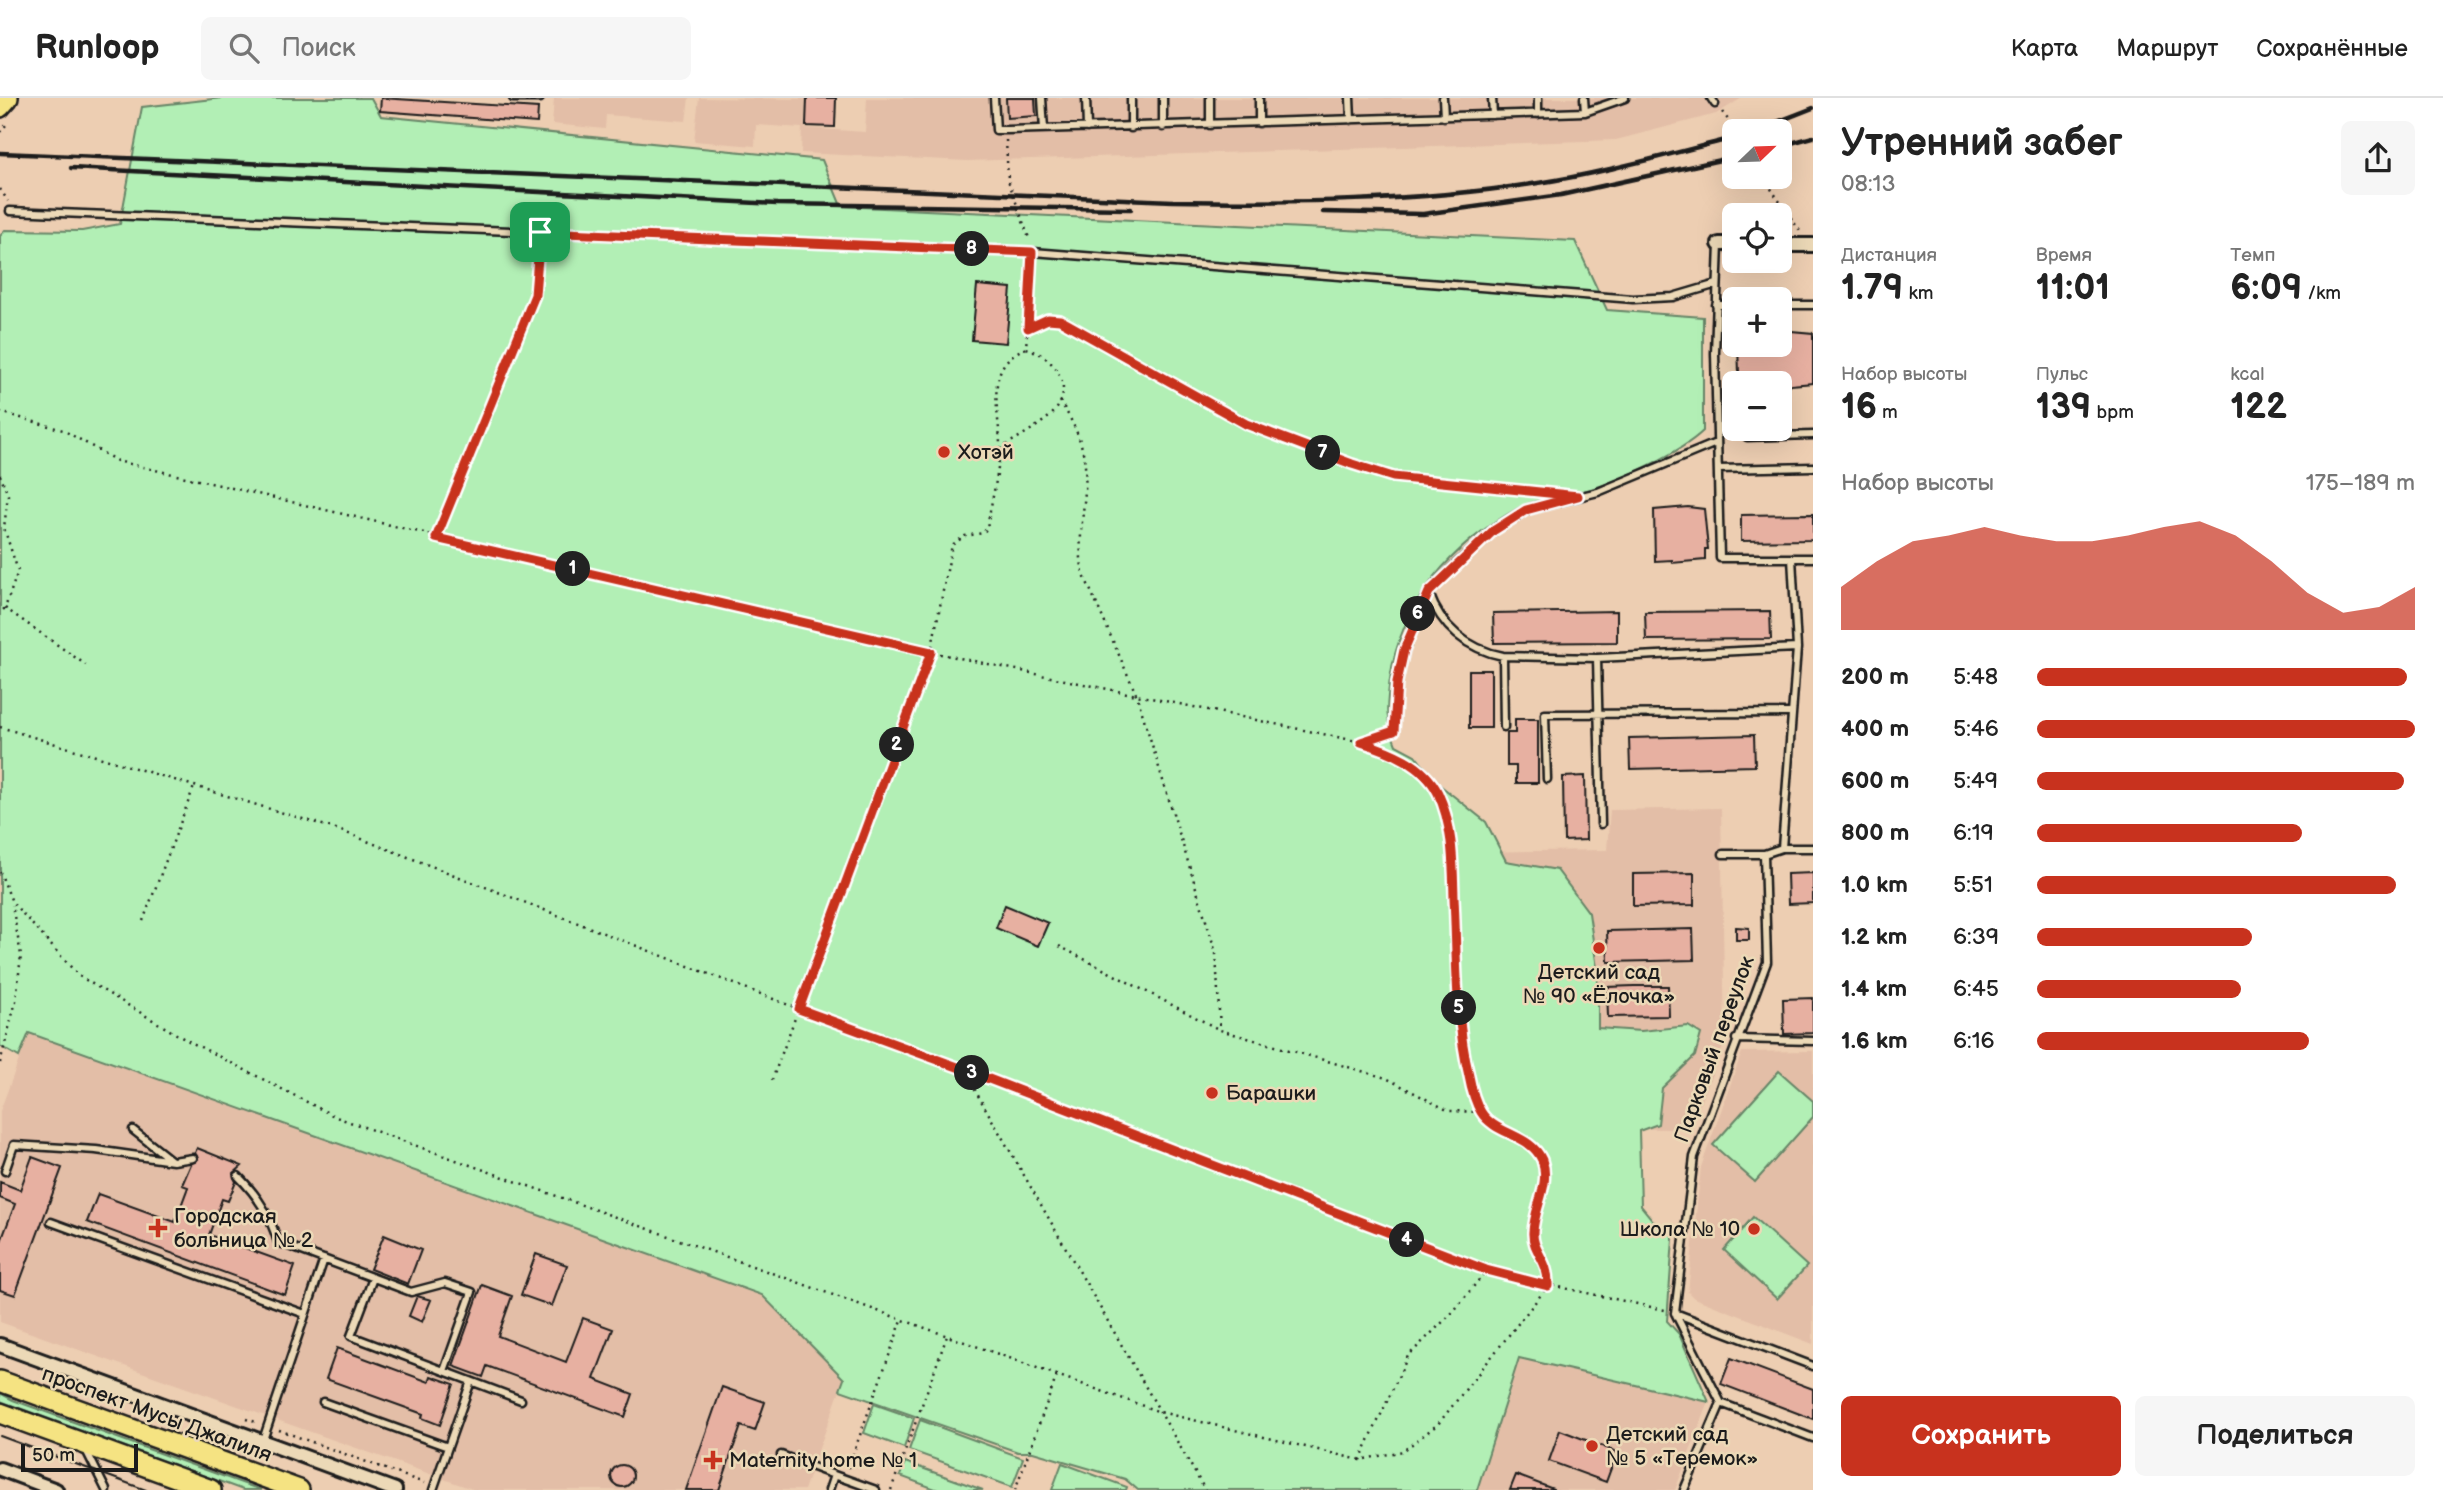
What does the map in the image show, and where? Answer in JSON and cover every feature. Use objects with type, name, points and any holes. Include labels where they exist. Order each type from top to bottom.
[{"type":"main road","points":[[0,107],[8,98]]},
{"type":"main road","name":"проспект Мусы Джалиля","points":[[0,1381],[299,1490]]},
{"type":"main road","points":[[0,1413],[211,1490]]},
{"type":"street","points":[[1792,245],[1811,245]]},
{"type":"street","points":[[0,1345],[395,1490]]},
{"type":"street","points":[[0,1469],[30,1485],[56,1490]]},
{"type":"lane","points":[[513,98],[540,98]]},
{"type":"lane","points":[[994,98],[996,130],[1131,128],[1585,112],[1625,98]]},
{"type":"lane","points":[[1042,98],[1044,129]]},
{"type":"lane","points":[[1086,98],[1087,128]]},
{"type":"lane","points":[[1131,98],[1131,128]]},
{"type":"lane","points":[[1163,98],[1163,127]]},
{"type":"lane","points":[[1210,98],[1210,125]]},
{"type":"lane","points":[[1259,98],[1259,123]]},
{"type":"lane","points":[[1350,98],[1351,120]]},
{"type":"lane","points":[[1443,98],[1444,117]]},
{"type":"lane","points":[[1492,98],[1493,115]]},
{"type":"lane","points":[[1538,98],[1538,114]]},
{"type":"lane","points":[[1584,98],[1585,112]]},
{"type":"lane","points":[[10,211],[1032,252],[1633,299],[1673,297],[1717,284]]},
{"type":"lane","points":[[1719,244],[1716,305],[1720,558],[1813,558]]},
{"type":"lane","points":[[1716,305],[1722,305]]},
{"type":"lane","points":[[1792,305],[1813,305]]},
{"type":"lane","points":[[1792,436],[1813,435]]},
{"type":"lane","points":[[1394,731],[1397,682],[1404,650],[1429,592],[1493,531],[1526,510],[1598,492],[1717,443]]},
{"type":"lane","points":[[1717,469],[1813,467]]},
{"type":"lane","points":[[1782,848],[1797,648],[1792,558]]},
{"type":"lane","points":[[1429,592],[1442,621],[1456,635],[1489,653],[1503,656],[1597,658],[1797,648]]},
{"type":"lane","points":[[1503,656],[1504,727]]},
{"type":"lane","points":[[1597,658],[1601,824]]},
{"type":"lane","points":[[1547,779],[1545,713],[1792,713]]},
{"type":"lane","points":[[1723,854],[1764,854],[1782,848],[1813,848]]},
{"type":"lane","name":"Парковый переулок","points":[[1675,1313],[1694,1157],[1767,961],[1764,854]]},
{"type":"lane","points":[[1736,1039],[1813,1041]]},
{"type":"lane","points":[[133,1130],[173,1161]]},
{"type":"lane","points":[[5,1171],[14,1145],[96,1150],[173,1161],[193,1158]]},
{"type":"lane","points":[[238,1176],[254,1192],[269,1214],[278,1242],[411,1292],[445,1283],[472,1292],[444,1371]]},
{"type":"lane","points":[[51,1222],[305,1314]]},
{"type":"lane","points":[[263,1440],[324,1259]]},
{"type":"lane","points":[[373,1278],[351,1336],[521,1401]]},
{"type":"lane","points":[[1675,1313],[1813,1366]]},
{"type":"lane","points":[[1675,1313],[1721,1403],[1813,1438]]},
{"type":"lane","points":[[433,1490],[471,1381]]},
{"type":"lane","points":[[323,1402],[447,1447]]},
{"type":"lane","points":[[1684,1490],[1721,1403]]},
{"type":"lane","points":[[82,1444],[106,1490]]},
{"type":"lane","points":[[781,1455],[876,1490]]},
{"type":"lane","points":[[829,1490],[834,1475]]},
{"type":"path","points":[[1713,101],[1727,119]]},
{"type":"path","points":[[1007,130],[1005,165],[1008,180],[1032,252],[1027,348]]},
{"type":"path","points":[[1771,189],[1811,245]]},
{"type":"path","points":[[436,538],[535,295],[540,232]]},
{"type":"path","points":[[1028,328],[1048,319],[1060,320],[1246,424],[1393,477],[1578,496]]},
{"type":"path","points":[[772,1080],[931,652],[952,545],[965,536],[983,533],[987,528],[1000,449],[996,397],[999,369],[1015,352],[1027,348],[1051,359],[1060,372],[1060,401],[1078,431],[1084,460],[1079,552],[1083,573],[1137,696],[1216,953],[1220,1030]]},
{"type":"path","points":[[1000,449],[1052,414],[1060,401]]},
{"type":"path","points":[[0,412],[63,430],[117,461],[931,652],[1361,742],[1390,751],[1415,766],[1438,792],[1452,841],[1460,1037],[1469,1079],[1481,1112],[1502,1131],[1528,1142],[1541,1159],[1545,1181],[1534,1217],[1533,1236],[1549,1267],[1548,1286],[1438,1424],[1403,1451],[1360,1460],[1160,1412],[336,1117],[183,1038],[79,976],[12,902]]},
{"type":"path","points":[[0,475],[8,495],[4,528],[18,571],[5,608],[0,613]]},
{"type":"path","points":[[5,608],[86,664]]},
{"type":"path","points":[[0,727],[336,828],[799,1009],[963,1069],[1486,1270],[1675,1313]]},
{"type":"path","points":[[1361,742],[1394,731]]},
{"type":"path","points":[[143,921],[195,784]]},
{"type":"path","points":[[0,872],[12,902],[21,955],[16,1001],[0,1063]]},
{"type":"path","points":[[1059,946],[1220,1030],[1386,1078],[1449,1111],[1481,1112]]},
{"type":"path","points":[[963,1069],[1205,1490]]},
{"type":"path","points":[[1360,1460],[1408,1356],[1453,1312],[1486,1270]]},
{"type":"path","points":[[844,1478],[902,1320]]},
{"type":"path","points":[[891,1490],[947,1336]]},
{"type":"path","points":[[1015,1490],[1056,1375]]},
{"type":"shaded area","points":[[554,98],[689,98],[686,121],[606,115],[605,129],[552,124]]},
{"type":"shaded area","points":[[699,98],[806,99],[805,128],[865,132],[867,98],[1742,98],[1716,114],[1616,140],[968,161],[801,153],[802,128],[756,125],[755,146],[694,141]]},
{"type":"shaded area","name":"Детский сад № 90 «Ёлочка»","points":[[1721,808],[1725,1042],[1690,1129],[1510,1128],[1474,852],[1607,850],[1610,810]]},
{"type":"shaded area","points":[[29,1033],[762,1295],[844,1379],[804,1490],[475,1490],[0,1322],[0,1111]]},
{"type":"shaded area","name":"Школа № 10","points":[[1813,1051],[1813,1344],[1694,1298],[1688,1292],[1701,1167],[1742,1052]]},
{"type":"shaded area","name":"Детский сад № 5 «Теремок»","points":[[1519,1357],[1709,1402],[1675,1490],[1477,1490]]},
{"type":"green space","points":[[222,98],[371,98],[381,116],[822,160],[841,206],[1575,241],[1607,310],[1703,317],[1703,431],[1666,457],[1618,479],[1591,489],[1527,504],[1472,539],[1434,578],[1405,625],[1396,651],[1387,706],[1388,720],[1396,745],[1415,755],[1436,782],[1486,822],[1506,861],[1557,870],[1589,913],[1598,975],[1598,1028],[1641,1031],[1688,1026],[1701,1034],[1695,1056],[1662,1088],[1658,1124],[1639,1131],[1641,1206],[1654,1222],[1669,1228],[1673,1239],[1667,1321],[1679,1334],[1709,1402],[1519,1358],[1477,1490],[1138,1490],[1125,1479],[1033,1452],[1018,1452],[840,1390],[844,1379],[762,1295],[29,1033],[19,1057],[0,1046],[0,236],[5,230],[82,231],[120,224],[142,107]]},
{"type":"green space","points":[[1779,1071],[1813,1101],[1813,1117],[1755,1182],[1713,1145]]},
{"type":"green space","points":[[1753,1217],[1807,1266],[1777,1299],[1724,1250]]},
{"type":"green space","points":[[0,1393],[261,1490],[243,1490],[0,1401]]},
{"type":"green space","points":[[874,1404],[914,1418],[904,1448],[864,1433]]},
{"type":"green space","points":[[920,1420],[1023,1458],[1012,1487],[909,1450]]},
{"type":"green space","points":[[905,1462],[983,1490],[938,1490],[900,1476]]},
{"type":"green space","points":[[1062,1463],[1127,1487],[1126,1490],[1052,1490]]},
{"type":"building","points":[[381,98],[538,108],[537,123],[380,111]]},
{"type":"building","points":[[807,98],[836,98],[835,127],[806,126]]},
{"type":"building","points":[[1006,98],[1035,98],[1036,116],[1007,118]]},
{"type":"building","points":[[977,285],[1011,288],[1006,343],[972,340]]},
{"type":"building","points":[[1792,331],[1813,333],[1813,383],[1792,385],[1792,371],[1739,371],[1738,357],[1792,357]]},
{"type":"building","points":[[1688,507],[1704,509],[1708,549],[1705,549],[1705,560],[1672,563],[1672,560],[1655,561],[1654,510]]},
{"type":"building","points":[[1813,514],[1813,540],[1741,541],[1741,515]]},
{"type":"building","points":[[1617,611],[1617,642],[1494,643],[1493,613]]},
{"type":"building","points":[[1770,611],[1771,639],[1646,640],[1645,612]]},
{"type":"building","points":[[1469,670],[1491,670],[1491,728],[1469,728]]},
{"type":"building","points":[[1515,719],[1538,719],[1538,783],[1516,783],[1516,766],[1507,766],[1507,733],[1515,733]]},
{"type":"building","points":[[1754,735],[1755,766],[1630,769],[1629,738]]},
{"type":"building","points":[[1585,776],[1586,840],[1564,841],[1563,777]]},
{"type":"building","points":[[1694,873],[1694,905],[1633,906],[1633,874]]},
{"type":"building","points":[[1813,873],[1813,903],[1788,904],[1787,874]]},
{"type":"building","points":[[1005,905],[1048,923],[1038,946],[996,928]]},
{"type":"building","points":[[1736,927],[1749,928],[1749,940],[1736,940]]},
{"type":"building","points":[[1693,929],[1694,960],[1608,962],[1607,931]]},
{"type":"building","points":[[1668,986],[1669,1016],[1608,1017],[1607,987]]},
{"type":"building","points":[[1813,998],[1813,1033],[1784,1034],[1783,999]]},
{"type":"building","name":"Городская больница № 2","points":[[197,1148],[242,1166],[233,1174],[236,1182],[228,1201],[222,1199],[209,1235],[295,1266],[285,1295],[87,1222],[98,1194],[175,1222],[188,1187],[182,1185],[191,1164],[198,1159],[195,1153]]},
{"type":"building","points":[[32,1157],[62,1168],[15,1295],[0,1290],[0,1244],[15,1204],[0,1198],[0,1182],[20,1190]]},
{"type":"building","points":[[384,1235],[421,1250],[408,1284],[370,1269]]},
{"type":"building","points":[[536,1254],[567,1265],[552,1306],[521,1295]]},
{"type":"building","points":[[482,1285],[512,1296],[498,1336],[566,1362],[583,1318],[613,1329],[594,1379],[633,1394],[625,1417],[487,1366],[483,1377],[453,1366]]},
{"type":"building","points":[[417,1296],[431,1300],[422,1322],[409,1316]]},
{"type":"building","points":[[337,1348],[429,1382],[431,1376],[454,1384],[440,1425],[422,1418],[423,1414],[326,1379]]},
{"type":"building","points":[[1731,1358],[1813,1389],[1813,1419],[1721,1384]]},
{"type":"building","name":"Maternity home № 1","points":[[722,1387],[765,1402],[755,1431],[741,1426],[719,1490],[686,1490]]},
{"type":"building","points":[[1560,1430],[1617,1452],[1606,1482],[1549,1461]]},
{"type":"building","points":[[622,1465],[630,1468],[633,1476],[630,1484],[622,1487],[614,1484],[611,1476],[614,1468]]},
{"type":"building","points":[[1516,1475],[1553,1489],[1553,1490],[1510,1490]]},
{"type":"tram line","points":[[0,1436],[146,1490]]},
{"type":"railway","points":[[1785,119],[1813,108]]},
{"type":"railway","points":[[1792,143],[1813,137]]},
{"type":"railway","points":[[0,153],[1173,201],[1264,202],[1401,198],[1538,183],[1636,163],[1722,141]]},
{"type":"railway","points":[[1323,212],[1423,214],[1561,195],[1722,160]]},
{"type":"railway","points":[[71,168],[777,204],[1131,209]]},
{"type":"place","name":"Хотэй","points":[[944,452]]},
{"type":"place","name":"Детский сад № 90 «Ёлочка»","points":[[1599,948]]},
{"type":"place","name":"Барашки","points":[[1212,1093]]},
{"type":"place","name":"Городская больница № 2","points":[[158,1228]]},
{"type":"place","name":"Школа № 10","points":[[1754,1229]]},
{"type":"place","name":"Детский сад № 5 «Теремок»","points":[[1592,1446]]},
{"type":"place","name":"Maternity home № 1","points":[[713,1460]]},
{"type":"route","points":[[540,232],[1032,252],[1028,328],[1048,319],[1060,320],[1073,330],[1246,424],[1393,477],[1578,496],[1526,510],[1493,531],[1429,592],[1404,650],[1397,682],[1394,731],[1361,742],[1390,751],[1415,766],[1438,792],[1452,841],[1460,1037],[1469,1079],[1481,1112],[1502,1131],[1528,1142],[1541,1159],[1545,1181],[1534,1217],[1533,1236],[1549,1267],[1548,1286],[1486,1270],[963,1069],[799,1009],[931,652],[436,538],[535,295],[540,232]]}]
